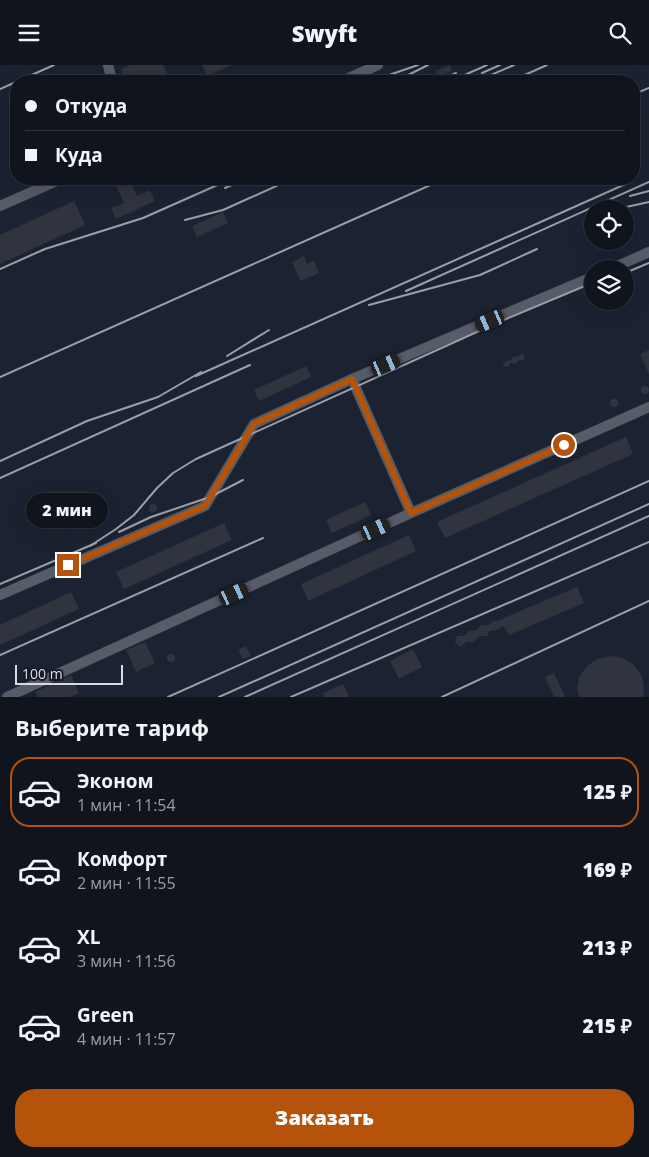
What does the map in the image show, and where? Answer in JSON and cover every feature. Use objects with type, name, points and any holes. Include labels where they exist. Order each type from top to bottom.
[{"type":"lane","points":[[356,75],[378,65]]},
{"type":"lane","points":[[0,206],[47,185]]},
{"type":"lane","points":[[631,260],[649,252]]},
{"type":"lane","points":[[0,595],[205,506],[254,424],[352,379],[584,280]]},
{"type":"lane","points":[[352,379],[411,513]]},
{"type":"lane","points":[[7,697],[649,407]]},
{"type":"shaded area","points":[[0,65],[649,65],[649,697],[0,697]]},
{"type":"building","points":[[130,65],[163,65],[168,75],[123,75],[121,69]]},
{"type":"building","points":[[202,65],[232,65],[209,75],[207,75]]},
{"type":"building","points":[[450,65],[452,71],[437,75],[436,71]]},
{"type":"building","points":[[116,185],[132,185],[137,196],[150,190],[155,201],[116,219],[111,208],[124,203]]},
{"type":"building","points":[[74,201],[85,225],[0,264],[0,235]]},
{"type":"building","points":[[223,212],[228,223],[197,237],[192,226]]},
{"type":"building","points":[[304,256],[307,264],[314,261],[319,273],[300,281],[292,262]]},
{"type":"building","points":[[649,350],[649,374],[640,354]]},
{"type":"building","points":[[521,354],[525,355],[523,360],[519,360],[515,364],[511,363],[508,367],[502,366],[506,361],[510,361],[513,357]]},
{"type":"building","points":[[306,366],[311,377],[259,401],[254,390]]},
{"type":"building","points":[[645,386],[649,390],[645,394],[641,390]]},
{"type":"building","points":[[614,399],[618,403],[614,407],[610,403]]},
{"type":"building","points":[[626,437],[633,454],[445,538],[437,522]]},
{"type":"building","points":[[365,502],[371,515],[332,533],[326,520]]},
{"type":"building","points":[[153,504],[157,508],[153,512],[149,508]]},
{"type":"building","points":[[224,523],[232,540],[124,589],[116,572]]},
{"type":"building","points":[[409,535],[416,551],[308,601],[301,584]]},
{"type":"building","points":[[577,587],[584,603],[509,635],[503,626],[497,630],[490,631],[487,636],[479,636],[474,642],[466,642],[461,647],[455,643],[457,636],[464,636],[469,631],[477,630],[481,625],[488,625],[493,621],[497,621]]},
{"type":"building","points":[[71,592],[79,609],[0,645],[0,625]]},
{"type":"building","points":[[145,642],[155,663],[136,672],[126,650]]},
{"type":"building","points":[[246,646],[251,656],[243,659],[238,650]]},
{"type":"building","points":[[413,649],[422,667],[399,679],[390,661]]},
{"type":"building","points":[[171,654],[175,658],[171,662],[167,658]]},
{"type":"building","points":[[610,656],[623,658],[634,665],[642,676],[643,697],[579,697],[577,690],[579,677],[587,666],[597,659]]},
{"type":"building","points":[[554,673],[565,697],[554,697],[545,677]]},
{"type":"building","points":[[71,675],[79,693],[70,697],[38,697],[35,692]]},
{"type":"building","points":[[343,684],[349,697],[324,697],[323,693]]},
{"type":"railway","points":[[32,75],[54,65]]},
{"type":"railway","points":[[389,75],[418,65]]},
{"type":"railway","points":[[408,75],[428,65]]},
{"type":"railway","points":[[464,75],[487,65]]},
{"type":"railway","points":[[482,73],[500,65]]},
{"type":"railway","points":[[491,75],[514,65]]},
{"type":"railway","points":[[524,75],[547,65]]},
{"type":"railway","points":[[452,75],[456,73]]},
{"type":"railway","points":[[0,89],[10,85]]},
{"type":"railway","points":[[640,92],[649,88]]},
{"type":"railway","points":[[406,291],[649,182]]},
{"type":"railway","points":[[0,269],[45,249],[143,218],[217,185]]},
{"type":"railway","points":[[225,188],[232,185]]},
{"type":"railway","points":[[185,220],[223,210],[279,185]]},
{"type":"railway","points":[[0,377],[431,185]]},
{"type":"railway","points":[[196,376],[623,185]]},
{"type":"railway","points":[[630,196],[649,191]]},
{"type":"railway","points":[[634,205],[649,202]]},
{"type":"railway","points":[[369,305],[480,275],[537,249]]},
{"type":"railway","points":[[634,269],[649,263]]},
{"type":"railway","points":[[90,546],[134,515],[157,488],[173,473],[196,459],[499,322],[584,286]]},
{"type":"railway","points":[[227,356],[269,330]]},
{"type":"railway","points":[[0,478],[250,365]]},
{"type":"railway","points":[[0,461],[87,421],[158,397],[201,372]]},
{"type":"railway","points":[[119,532],[151,517],[210,497],[243,480]]},
{"type":"railway","points":[[168,697],[649,481]]},
{"type":"railway","points":[[219,697],[649,504]]},
{"type":"railway","points":[[245,697],[649,516]]},
{"type":"railway","points":[[0,655],[263,538]]},
{"type":"railway","points":[[291,697],[649,542]]},
{"type":"railway","points":[[0,584],[96,543]]},
{"type":"railway","points":[[442,697],[649,601]]},
{"type":"route","points":[[68,565],[205,506],[254,424],[352,379],[411,513],[564,445]]}]
